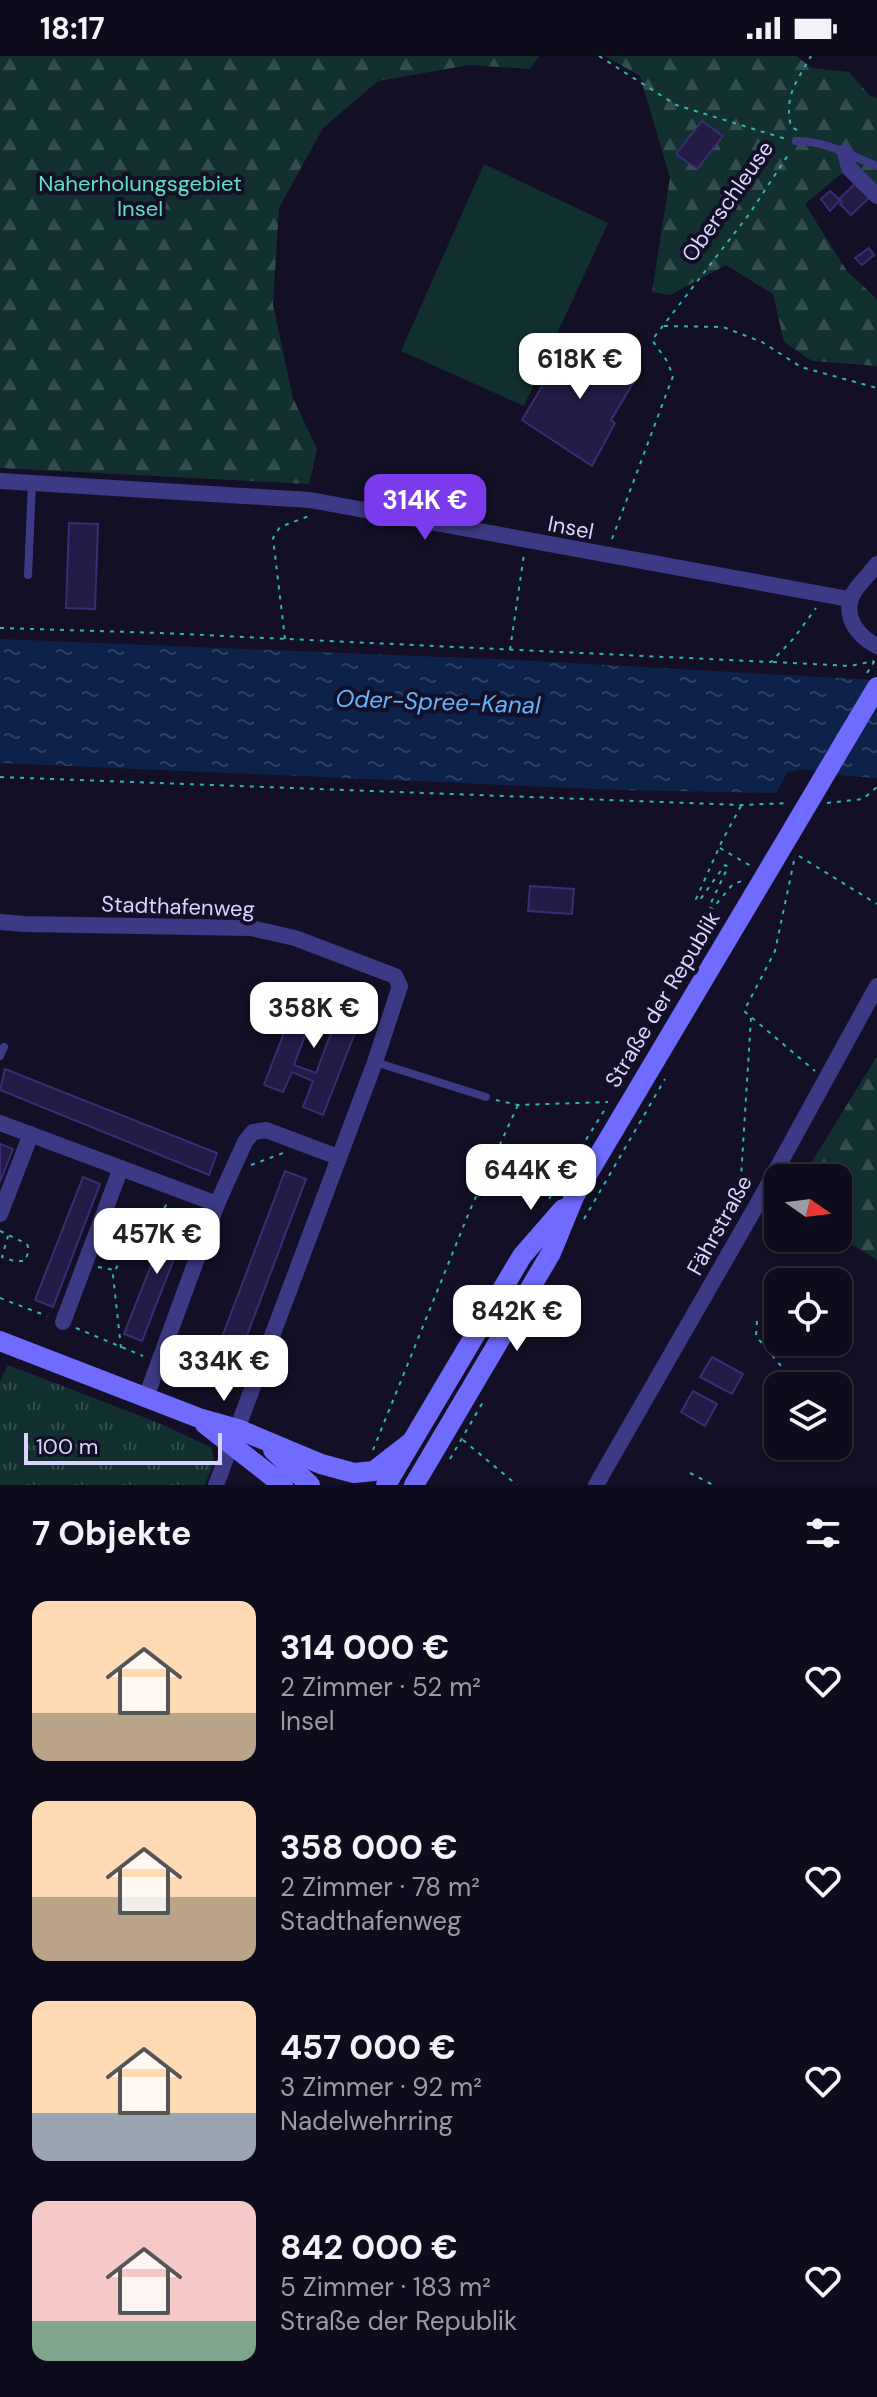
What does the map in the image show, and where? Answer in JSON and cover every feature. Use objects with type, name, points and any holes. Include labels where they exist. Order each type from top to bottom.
[{"type":"main road","name":"Straße der Republik","points":[[414,1485],[551,1253],[574,1197],[877,687]]},
{"type":"main road","name":"Straße der Republik","points":[[386,1485],[522,1256],[574,1197]]},
{"type":"main road","points":[[0,1342],[199,1418],[234,1438],[283,1485]]},
{"type":"main road","points":[[234,1438],[257,1438],[321,1464],[354,1473],[374,1471],[410,1443]]},
{"type":"main road","points":[[257,1438],[310,1485]]},
{"type":"street","points":[[845,152],[849,168],[877,196]]},
{"type":"street","name":"Insel","points":[[0,481],[310,500],[849,599]]},
{"type":"street","points":[[877,564],[849,599],[848,608],[854,628],[877,646]]},
{"type":"street","name":"Stadthafenweg","points":[[0,922],[251,928],[295,938],[395,976],[400,986],[375,1062],[216,1485]]},
{"type":"street","name":"Fährstraße","points":[[596,1485],[758,1203],[877,986]]},
{"type":"street","points":[[0,1123],[217,1204]]},
{"type":"street","points":[[146,1397],[217,1204],[245,1142],[253,1132],[266,1130],[338,1157]]},
{"type":"street","points":[[0,1214],[31,1134]]},
{"type":"street","points":[[63,1322],[121,1168]]},
{"type":"lane","name":"Oberschleuse","points":[[796,141],[845,152],[877,166]]},
{"type":"lane","points":[[28,575],[32,483]]},
{"type":"lane","points":[[375,1062],[486,1097]]},
{"type":"path","points":[[599,56],[676,105],[796,141]]},
{"type":"path","points":[[800,132],[791,127],[787,111],[789,95],[811,56]]},
{"type":"path","name":"Oberschleuse","points":[[664,326],[750,213],[796,141]]},
{"type":"path","points":[[605,556],[673,376],[652,340],[664,326],[723,327],[762,342],[801,367],[877,388]]},
{"type":"path","points":[[285,639],[273,538],[280,527],[314,514]]},
{"type":"path","points":[[510,651],[526,541]]},
{"type":"path","points":[[771,662],[826,596]]},
{"type":"path","points":[[0,628],[850,666],[877,660]]},
{"type":"path","points":[[0,777],[742,805],[788,803]]},
{"type":"path","points":[[816,803],[863,799],[877,787]]},
{"type":"path","points":[[742,805],[696,899],[699,901],[725,865],[728,867],[709,907],[712,909],[733,884],[743,880]]},
{"type":"path","points":[[719,847],[751,866],[735,893]]},
{"type":"path","points":[[787,868],[795,854]]},
{"type":"path","points":[[795,854],[877,904]]},
{"type":"path","points":[[795,854],[775,951],[744,1011],[825,1080]]},
{"type":"path","points":[[751,1017],[741,1177],[758,1203]]},
{"type":"path","points":[[581,1224],[664,1080]]},
{"type":"path","points":[[486,1097],[518,1105],[610,1102],[546,1203]]},
{"type":"path","points":[[373,1448],[470,1210],[518,1105]]},
{"type":"path","points":[[231,1172],[307,1145]]},
{"type":"path","points":[[121,1348],[113,1275],[122,1256],[152,1233],[174,1188]]},
{"type":"path","points":[[0,1231],[27,1244],[29,1250],[25,1261],[2,1257],[8,1236]]},
{"type":"path","points":[[0,1298],[160,1362]]},
{"type":"path","points":[[757,1321],[756,1336],[781,1366],[781,1372]]},
{"type":"path","points":[[166,1345],[253,1392]]},
{"type":"path","points":[[445,1465],[463,1440],[484,1398]]},
{"type":"path","points":[[463,1440],[517,1485]]},
{"type":"path","points":[[690,1473],[713,1485]]},
{"type":"green space","name":"Naherholungsgebiet Insel","points":[[0,56],[539,56],[530,69],[469,65],[378,81],[323,128],[279,208],[273,305],[293,398],[317,449],[309,484],[0,468]]},
{"type":"green space","points":[[605,56],[796,56],[812,68],[849,72],[870,96],[877,98],[877,188],[853,164],[805,204],[847,271],[877,299],[877,366],[812,361],[784,342],[773,294],[726,265],[670,295],[652,292],[670,177],[640,76]]},
{"type":"green space","points":[[484,164],[608,223],[524,406],[401,351]]},
{"type":"green space","points":[[877,1056],[877,1260],[852,1245],[852,1164],[811,1164]]},
{"type":"green space","points":[[8,1365],[164,1425],[212,1448],[214,1461],[205,1485],[0,1485],[0,1381]]},
{"type":"water","name":"Oder-Spree-Kanal","points":[[0,639],[516,660],[877,680],[877,778],[801,769],[787,773],[776,793],[619,790],[0,763]]},
{"type":"building","points":[[702,121],[723,136],[697,169],[676,154]]},
{"type":"building","points":[[856,183],[870,197],[851,215],[839,199]]},
{"type":"building","points":[[830,191],[840,200],[830,211],[821,199]]},
{"type":"building","points":[[869,248],[874,255],[862,265],[855,258]]},
{"type":"building","points":[[571,338],[620,366],[623,361],[630,365],[627,372],[636,378],[611,420],[615,423],[592,466],[522,420]]},
{"type":"building","points":[[69,523],[98,524],[95,609],[66,608]]},
{"type":"building","points":[[530,886],[574,889],[572,914],[528,911]]},
{"type":"building","points":[[300,991],[320,998],[312,1020],[333,1028],[344,1000],[365,1007],[323,1115],[303,1107],[313,1081],[292,1072],[283,1092],[264,1085]],"holes":[[[309,1025],[331,1033],[316,1073],[294,1065]]]},
{"type":"building","points":[[5,1069],[217,1153],[209,1175],[0,1090]]},
{"type":"building","points":[[0,1144],[13,1149],[0,1182]]},
{"type":"building","points":[[285,1171],[306,1179],[234,1370],[213,1361]]},
{"type":"building","points":[[83,1177],[100,1184],[53,1307],[35,1300]]},
{"type":"building","points":[[172,1212],[190,1218],[142,1341],[124,1334]]},
{"type":"building","points":[[712,1357],[743,1374],[732,1394],[700,1377]]},
{"type":"building","points":[[693,1391],[717,1404],[705,1426],[681,1412]]}]
